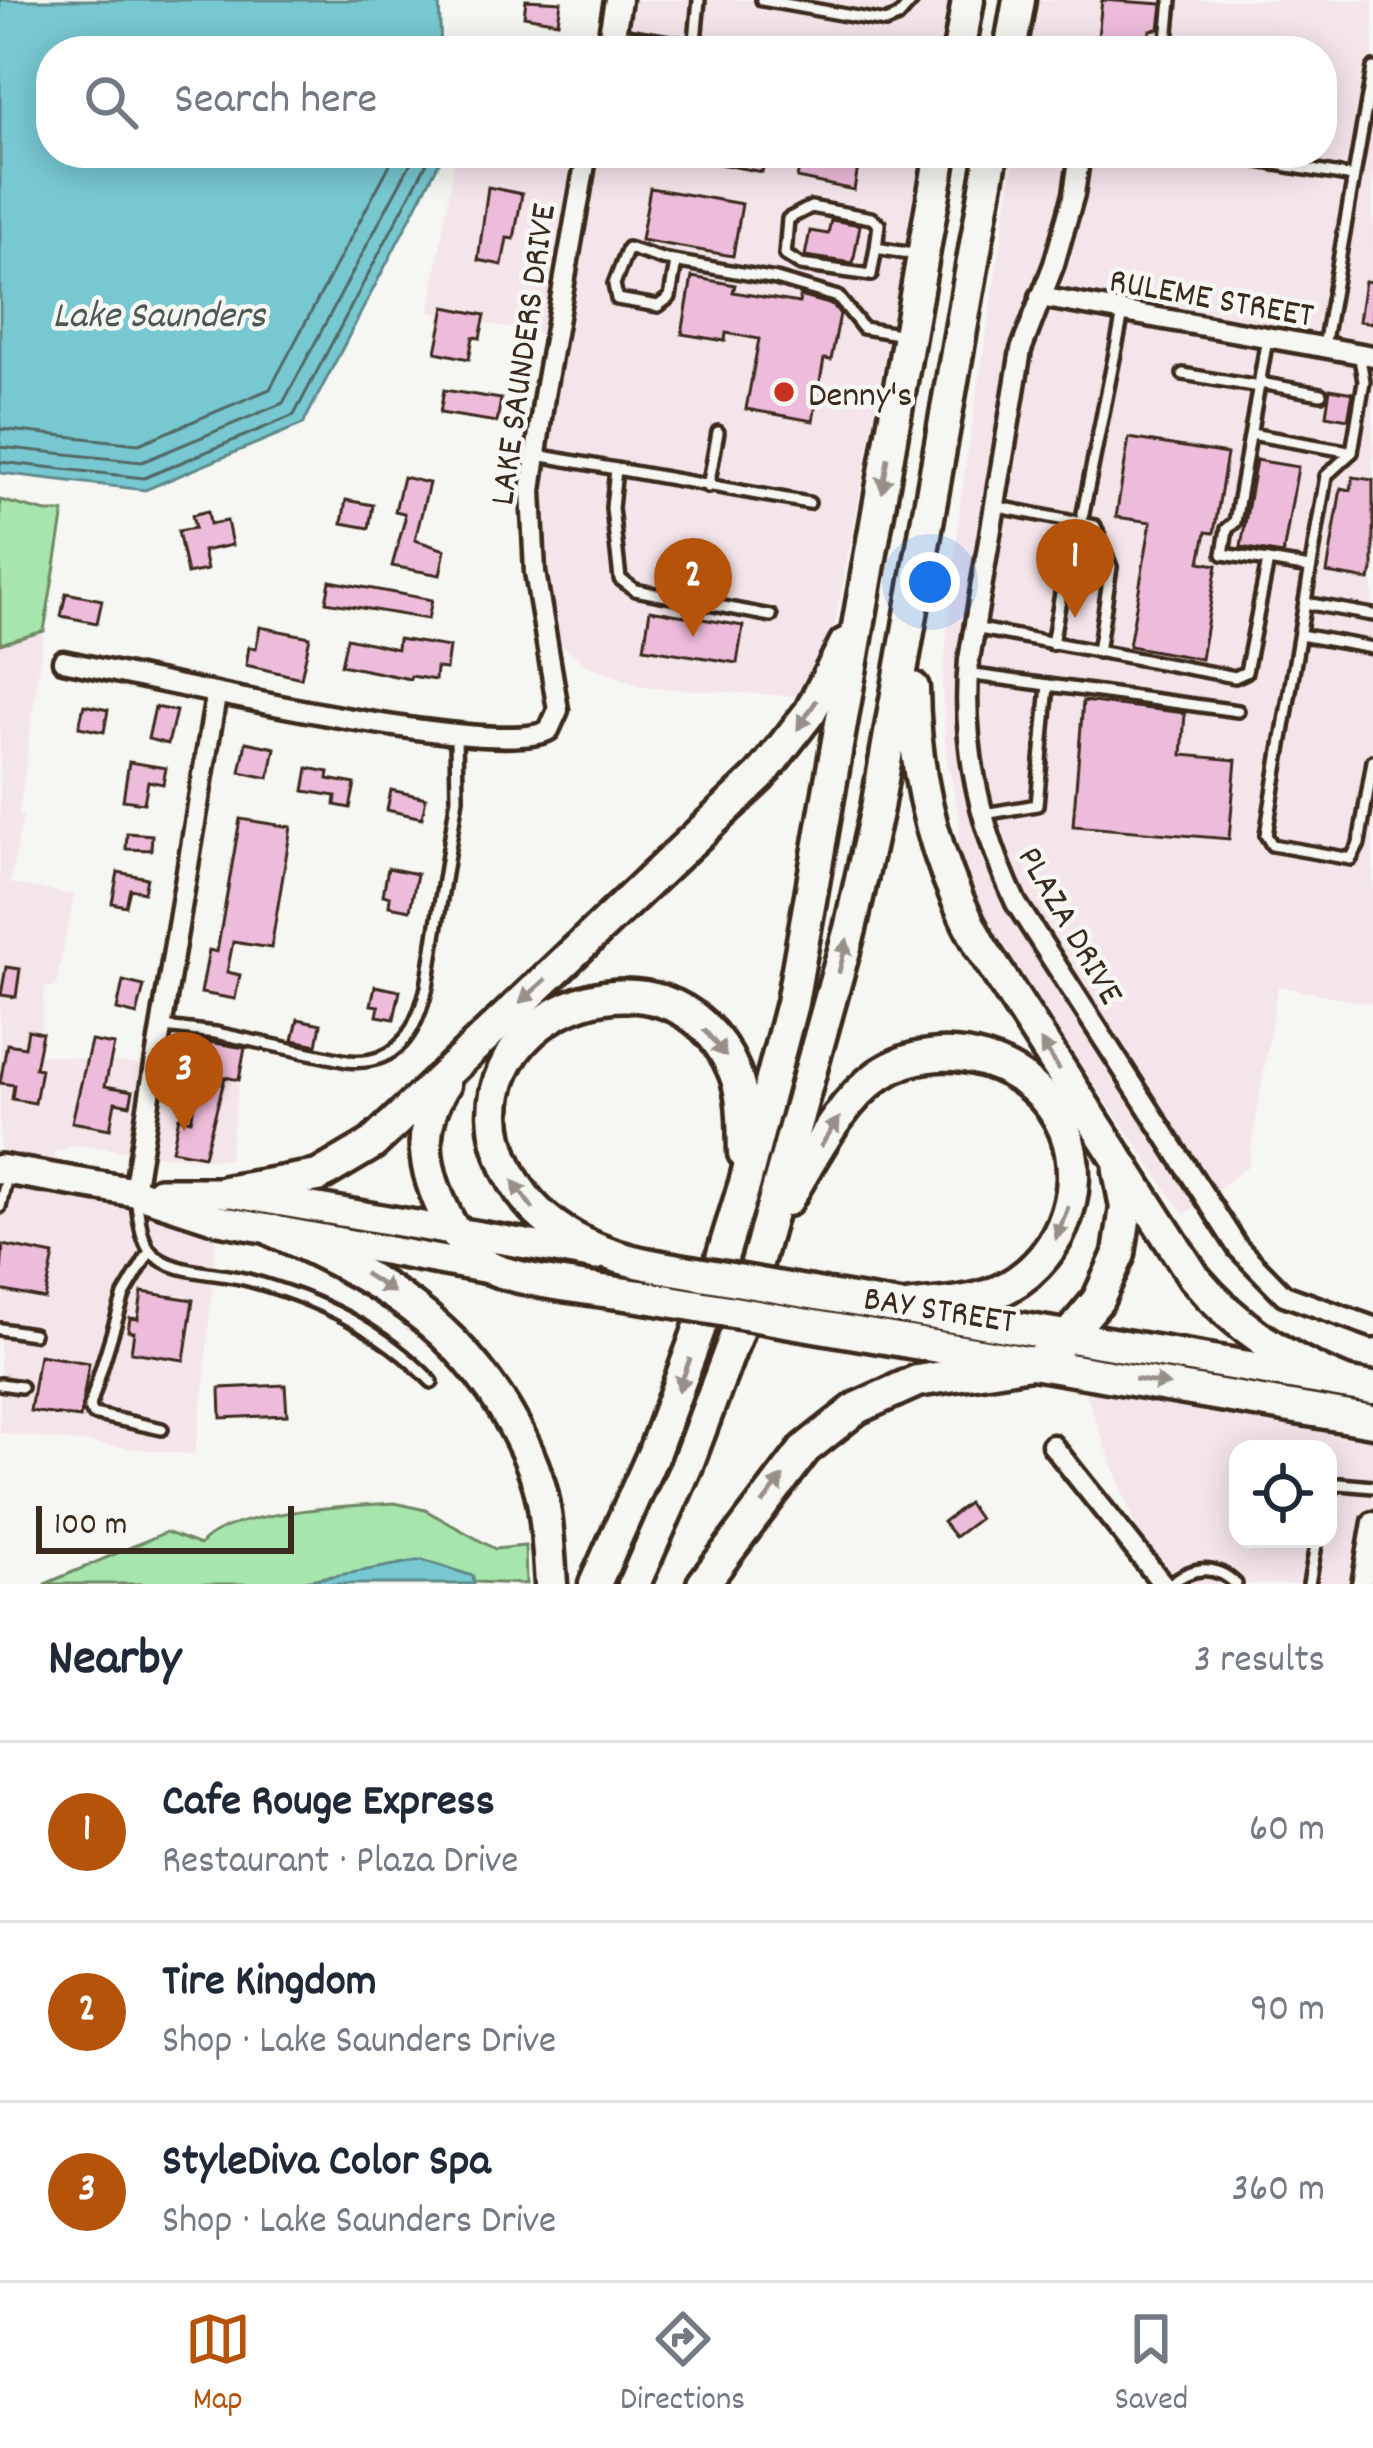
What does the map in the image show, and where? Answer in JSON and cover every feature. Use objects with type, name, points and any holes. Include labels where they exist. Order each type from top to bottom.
[{"type":"main road","points":[[962,36],[969,0]]},
{"type":"main road","points":[[969,0],[971,36]]},
{"type":"main road","points":[[1013,36],[1019,0]]},
{"type":"main road","points":[[595,1584],[680,1387],[745,1183],[792,1003],[938,168]]},
{"type":"main road","points":[[972,168],[975,248]]},
{"type":"main road","points":[[634,1584],[713,1398],[769,1231],[850,929],[911,619],[989,168]]},
{"type":"main road","points":[[134,1192],[225,1192],[302,1180],[351,1159],[372,1144],[760,776],[810,712],[861,611]]},
{"type":"main road","points":[[911,619],[917,764],[941,862],[982,947],[1194,1277],[1216,1303],[1262,1343],[1359,1385]]},
{"type":"main road","name":"BAY STREET","points":[[745,1183],[736,1074],[703,1028],[675,1008],[641,996],[593,998],[558,1011],[508,1058],[495,1101],[495,1132],[502,1158],[527,1203],[560,1231],[618,1259],[1359,1385]]},
{"type":"main road","points":[[769,1231],[835,1124],[855,1098],[890,1069],[933,1055],[955,1054],[1018,1075],[1054,1113],[1069,1146],[1071,1195],[1060,1232],[1035,1267],[997,1292],[906,1308]]},
{"type":"main road","points":[[457,1065],[427,1118],[424,1140],[429,1179],[454,1231],[479,1261],[494,1270]]},
{"type":"main road","points":[[703,1584],[805,1449],[857,1408],[917,1382],[1037,1362],[1068,1336],[1098,1300],[1119,1254],[1126,1207],[1114,1154]]},
{"type":"main road","points":[[4,1170],[134,1192],[219,1220],[494,1270]]},
{"type":"main road","points":[[225,1192],[618,1259]]},
{"type":"main road","points":[[274,1231],[367,1275],[400,1297],[452,1338],[476,1366],[502,1404],[536,1476],[543,1500],[550,1584]]},
{"type":"main road","name":"BAY STREET","points":[[494,1270],[1373,1420]]},
{"type":"street","points":[[611,36],[617,0]]},
{"type":"street","name":"LAKE SAUNDERS DRIVE","points":[[63,661],[185,684],[216,696],[456,732],[530,738],[550,730],[558,710],[531,531],[536,454],[584,168]]},
{"type":"street","name":"PLAZA DRIVE","points":[[1077,168],[1067,218],[1021,350],[967,674],[972,767],[981,814],[1016,903],[1238,1249],[1284,1295],[1373,1328]]},
{"type":"street","name":"RULEME STREET","points":[[1040,297],[1366,355]]},
{"type":"street","points":[[134,1192],[216,696]]},
{"type":"street","points":[[1052,1445],[1166,1584]]},
{"type":"street","points":[[1362,1584],[1373,1522]]},
{"type":"lane","points":[[696,36],[700,0]]},
{"type":"lane","points":[[762,0],[885,22],[914,0]]},
{"type":"lane","points":[[1167,36],[1171,0]]},
{"type":"lane","points":[[1323,348],[1373,68]]},
{"type":"lane","points":[[1300,168],[1354,177]]},
{"type":"lane","points":[[811,207],[871,218],[879,224],[876,248],[871,275],[801,265],[784,255],[788,219],[811,207]]},
{"type":"lane","points":[[676,262],[670,297],[658,306],[617,299],[614,284],[628,248],[838,297],[863,328],[909,336]]},
{"type":"lane","points":[[876,248],[923,256]]},
{"type":"lane","points":[[1052,644],[1123,313]]},
{"type":"lane","points":[[1267,339],[1235,522],[1227,529],[1223,554],[1310,568]]},
{"type":"lane","points":[[1366,355],[1352,452],[1326,476],[1266,835],[1272,845],[1351,860],[1359,844],[1373,761]]},
{"type":"lane","points":[[1183,374],[1321,394]]},
{"type":"lane","points":[[708,487],[718,432]]},
{"type":"lane","points":[[1251,434],[1352,452]]},
{"type":"lane","points":[[536,454],[809,503]]},
{"type":"lane","points":[[616,469],[612,508],[620,578],[635,590],[771,616]]},
{"type":"lane","points":[[994,506],[1095,526],[1111,567],[1098,652]]},
{"type":"lane","points":[[974,628],[1235,676],[1246,672],[1268,561]]},
{"type":"lane","points":[[1305,603],[1373,615]]},
{"type":"lane","points":[[1300,635],[1373,648]]},
{"type":"lane","points":[[967,674],[1238,712]]},
{"type":"lane","points":[[981,814],[1037,805],[1048,685]]},
{"type":"lane","points":[[164,1027],[347,1061],[369,1063],[388,1057],[420,1016],[427,987],[457,798],[456,732]]},
{"type":"lane","points":[[0,1208],[4,1170]]},
{"type":"lane","points":[[134,1192],[150,1251],[164,1263],[248,1280],[355,1320],[403,1352],[432,1382]]},
{"type":"lane","points":[[150,1251],[124,1295],[89,1409],[92,1414],[162,1429]]},
{"type":"lane","points":[[0,1329],[33,1334]]},
{"type":"lane","points":[[0,1384],[21,1387]]},
{"type":"lane","points":[[1337,1486],[1373,1486]]},
{"type":"lane","points":[[1309,1584],[1315,1548]]},
{"type":"lane","points":[[1166,1584],[1199,1569],[1222,1572],[1236,1584]]},
{"type":"shaded area","points":[[628,0],[952,0],[946,36],[622,33]]},
{"type":"shaded area","points":[[1039,0],[1373,0],[1373,1004],[1278,986],[1248,1166],[1184,1215],[1000,946],[957,854],[960,820],[946,757],[942,686],[961,495],[1013,168],[1337,168],[1337,36],[1033,36]]},
{"type":"shaded area","points":[[453,168],[921,168],[835,624],[807,697],[644,687],[589,666],[540,629],[521,545],[559,338],[429,312]]},
{"type":"shaded area","points":[[44,631],[19,815],[23,816],[10,883],[74,895],[56,987],[45,987],[38,1054],[207,1072],[239,1081],[229,1160],[77,1145],[54,1152],[56,1169],[0,1160],[0,644]]},
{"type":"shaded area","points":[[0,1178],[99,1195],[217,1229],[194,1455],[0,1433]]},
{"type":"shaded area","points":[[1082,1383],[1373,1433],[1373,1584],[1170,1584],[1139,1536]]},
{"type":"green space","points":[[0,500],[64,512],[44,631],[0,644]]},
{"type":"green space","points":[[395,1503],[425,1510],[495,1549],[525,1546],[526,1584],[329,1576],[290,1584],[45,1584],[166,1532],[200,1545],[213,1534],[261,1518]]},
{"type":"water","name":"Lake Saunders","points":[[0,0],[439,0],[440,36],[36,36],[36,168],[436,168],[303,424],[145,490],[0,473]]},
{"type":"water","points":[[422,1560],[473,1576],[474,1584],[290,1584]]},
{"type":"building","points":[[526,0],[561,2],[558,22],[524,16]]},
{"type":"building","points":[[1102,0],[1162,4],[1159,29],[1150,30],[1149,36],[1098,36]]},
{"type":"building","points":[[799,168],[858,168],[854,190],[797,178]]},
{"type":"building","points":[[488,187],[522,194],[514,239],[507,238],[502,265],[478,260]]},
{"type":"building","points":[[650,188],[742,204],[733,256],[641,240]]},
{"type":"building","points":[[831,220],[860,225],[853,263],[805,256],[810,231],[828,234]]},
{"type":"building","points":[[692,277],[735,285],[733,292],[799,303],[800,296],[833,305],[840,314],[831,360],[824,359],[813,421],[746,409],[759,339],[726,333],[725,341],[682,334]]},
{"type":"building","points":[[1365,281],[1373,282],[1373,323],[1359,321]]},
{"type":"building","points":[[445,307],[485,315],[480,338],[473,337],[469,359],[436,352]]},
{"type":"building","points":[[1330,389],[1353,393],[1348,419],[1326,415]]},
{"type":"building","points":[[444,390],[501,399],[497,422],[440,413]]},
{"type":"building","points":[[1129,438],[1227,454],[1214,533],[1206,532],[1200,562],[1217,565],[1201,659],[1129,646],[1151,522],[1116,517]]},
{"type":"building","points":[[1256,460],[1298,467],[1283,554],[1241,547]]},
{"type":"building","points":[[403,477],[429,483],[415,540],[445,550],[440,575],[392,566],[405,519],[404,513],[395,511]]},
{"type":"building","points":[[1353,477],[1373,480],[1373,571],[1369,580],[1327,573],[1341,488],[1351,490]]},
{"type":"building","points":[[346,500],[373,505],[369,528],[342,523]]},
{"type":"building","points":[[208,511],[210,524],[227,521],[232,545],[203,551],[207,570],[187,574],[178,531],[195,528],[192,515]]},
{"type":"building","points":[[330,581],[432,600],[428,619],[326,602]]},
{"type":"building","points":[[66,593],[102,600],[97,623],[61,616]]},
{"type":"building","points":[[650,610],[743,626],[737,663],[644,648]]},
{"type":"building","points":[[260,627],[310,637],[301,678],[246,665]]},
{"type":"building","points":[[347,638],[397,649],[398,639],[449,647],[446,669],[436,668],[435,680],[341,665]]},
{"type":"building","points":[[1083,701],[1185,713],[1182,755],[1236,760],[1229,839],[1073,826]]},
{"type":"building","points":[[84,705],[108,710],[104,732],[79,727]]},
{"type":"building","points":[[155,707],[176,711],[168,744],[148,739]]},
{"type":"building","points":[[246,742],[275,748],[269,778],[240,772]]},
{"type":"building","points":[[129,762],[166,768],[163,784],[148,781],[144,803],[123,800]]},
{"type":"building","points":[[308,768],[329,772],[328,779],[355,784],[350,808],[335,805],[336,796],[304,791]]},
{"type":"building","points":[[391,790],[426,798],[422,818],[387,810]]},
{"type":"building","points":[[240,819],[291,827],[271,948],[233,942],[227,972],[240,975],[235,999],[201,993],[209,950],[217,952]]},
{"type":"building","points":[[127,833],[152,835],[151,850],[126,849]]},
{"type":"building","points":[[388,868],[417,874],[410,910],[389,906],[390,897],[383,895]]},
{"type":"building","points":[[118,872],[147,878],[144,892],[130,889],[126,906],[112,903]]},
{"type":"building","points":[[6,967],[20,969],[16,997],[1,995]]},
{"type":"building","points":[[123,981],[144,986],[137,1015],[117,1010]]},
{"type":"building","points":[[375,986],[400,991],[394,1019],[377,1016],[379,1006],[371,1005]]},
{"type":"building","points":[[298,1019],[321,1024],[317,1045],[293,1040]]},
{"type":"building","points":[[28,1030],[42,1033],[35,1103],[12,1099],[14,1085],[0,1083],[7,1044],[25,1047]]},
{"type":"building","points":[[196,1040],[245,1048],[239,1080],[225,1077],[204,1156],[172,1150],[179,1117],[191,1120],[197,1091],[207,1093],[214,1057],[193,1053]]},
{"type":"building","points":[[91,1041],[114,1045],[105,1086],[133,1091],[130,1105],[115,1102],[110,1129],[72,1122]]},
{"type":"building","points":[[3,1245],[54,1255],[45,1299],[0,1290]]},
{"type":"building","points":[[142,1292],[193,1300],[184,1360],[131,1352],[130,1318],[138,1319]]},
{"type":"building","points":[[39,1355],[89,1363],[80,1418],[30,1411]]},
{"type":"building","points":[[285,1385],[287,1415],[221,1418],[220,1388]]},
{"type":"building","points":[[968,1503],[979,1519],[955,1537],[943,1522]]},
{"type":"place","name":"Denny's","points":[[784,392]]},
{"type":"place","name":"Cafe Rouge Express","points":[[1075,618]]},
{"type":"place","name":"Tire Kingdom","points":[[693,637]]},
{"type":"place","name":"StyleDiva Color Spa","points":[[184,1131]]}]
